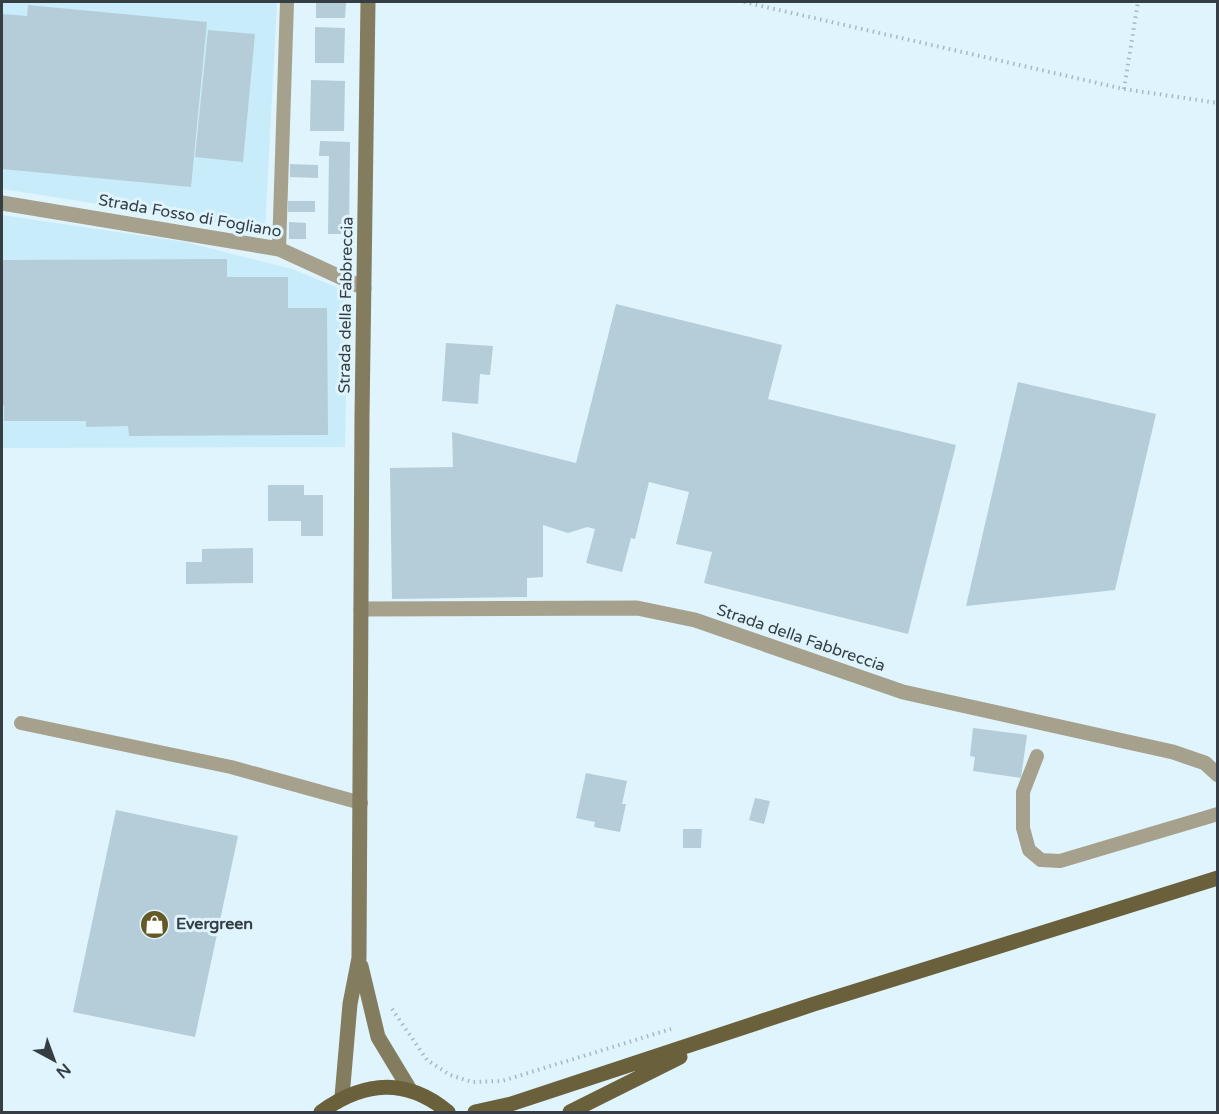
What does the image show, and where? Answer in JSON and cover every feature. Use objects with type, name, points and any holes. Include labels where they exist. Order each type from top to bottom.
[{"type":"main road","points":[[475,1113],[511,1104],[1218,878]]},
{"type":"main road","points":[[570,1113],[724,1035]]},
{"type":"main road","points":[[321,1113],[342,1097],[364,1089],[387,1086],[410,1090],[434,1100],[448,1113]]},
{"type":"street","name":"Strada della Fabbreccia","points":[[342,1097],[350,1004],[359,958],[368,2]]},
{"type":"street","name":"Strada Fosso di Fogliano","points":[[2,203],[279,249],[364,288]]},
{"type":"street","name":"Strada della Fabbreccia","points":[[362,609],[637,608],[695,620],[903,692],[1173,752],[1205,763],[1218,775]]},
{"type":"street","name":"Strada della Fabbreccia","points":[[359,958],[378,1037],[410,1090]]},
{"type":"lane","points":[[279,249],[287,2]]},
{"type":"lane","points":[[21,723],[231,767],[361,803]]},
{"type":"lane","points":[[1037,756],[1023,792],[1023,828],[1029,850],[1041,860],[1060,861],[1218,814]]},
{"type":"path","points":[[744,2],[1124,89],[1218,103]]},
{"type":"path","points":[[1124,89],[1138,2]]},
{"type":"path","points":[[407,1032],[428,1060],[450,1076],[472,1082],[502,1081]]},
{"type":"shaded area","points":[[2,2],[277,2],[265,230],[2,189]]},
{"type":"shaded area","points":[[2,215],[185,242],[292,269],[348,292],[345,447],[2,448]]},
{"type":"building","points":[[316,2],[346,2],[345,18],[316,18]]},
{"type":"building","points":[[28,5],[207,22],[191,187],[2,169],[2,14],[27,16]]},
{"type":"building","points":[[315,27],[345,28],[344,63],[315,63]]},
{"type":"building","points":[[208,30],[255,34],[243,162],[195,157]]},
{"type":"building","points":[[311,80],[345,81],[344,131],[310,131]]},
{"type":"building","points":[[320,141],[350,142],[349,234],[328,234],[329,156],[319,156]]},
{"type":"building","points":[[290,164],[318,165],[318,178],[290,177]]},
{"type":"building","points":[[288,201],[315,201],[315,212],[288,212]]},
{"type":"building","points":[[289,222],[306,223],[306,239],[289,239]]},
{"type":"building","points":[[227,259],[227,277],[288,277],[288,308],[327,308],[328,435],[129,436],[128,426],[86,427],[86,421],[4,421],[4,406],[2,406],[2,260]]},
{"type":"building","points":[[616,304],[782,345],[768,399],[956,445],[908,634],[704,583],[712,552],[676,544],[689,492],[649,482],[635,539],[631,538],[622,572],[586,563],[595,529],[587,527],[568,533],[543,525],[543,577],[527,578],[527,597],[392,599],[390,468],[453,467],[452,432],[576,463]]},
{"type":"building","points":[[446,343],[493,346],[490,375],[480,374],[478,404],[442,401]]},
{"type":"building","points":[[1018,382],[1156,414],[1115,590],[966,606]]},
{"type":"building","points":[[268,485],[304,485],[304,495],[323,495],[323,536],[301,536],[301,521],[268,521]]},
{"type":"building","points":[[253,548],[253,583],[186,584],[186,562],[202,562],[202,549]]},
{"type":"building","points":[[973,728],[1027,735],[1021,778],[973,771],[975,757],[970,756]]},
{"type":"building","points":[[586,773],[627,781],[622,804],[626,804],[620,832],[594,827],[595,822],[576,818]]},
{"type":"building","points":[[755,798],[770,801],[764,824],[749,820]]},
{"type":"building","name":"Evergreen","points":[[116,810],[238,836],[195,1037],[73,1012]]},
{"type":"building","points":[[683,829],[702,829],[701,848],[683,848]]},
{"type":"place","name":"Evergreen","points":[[155,924]]}]
